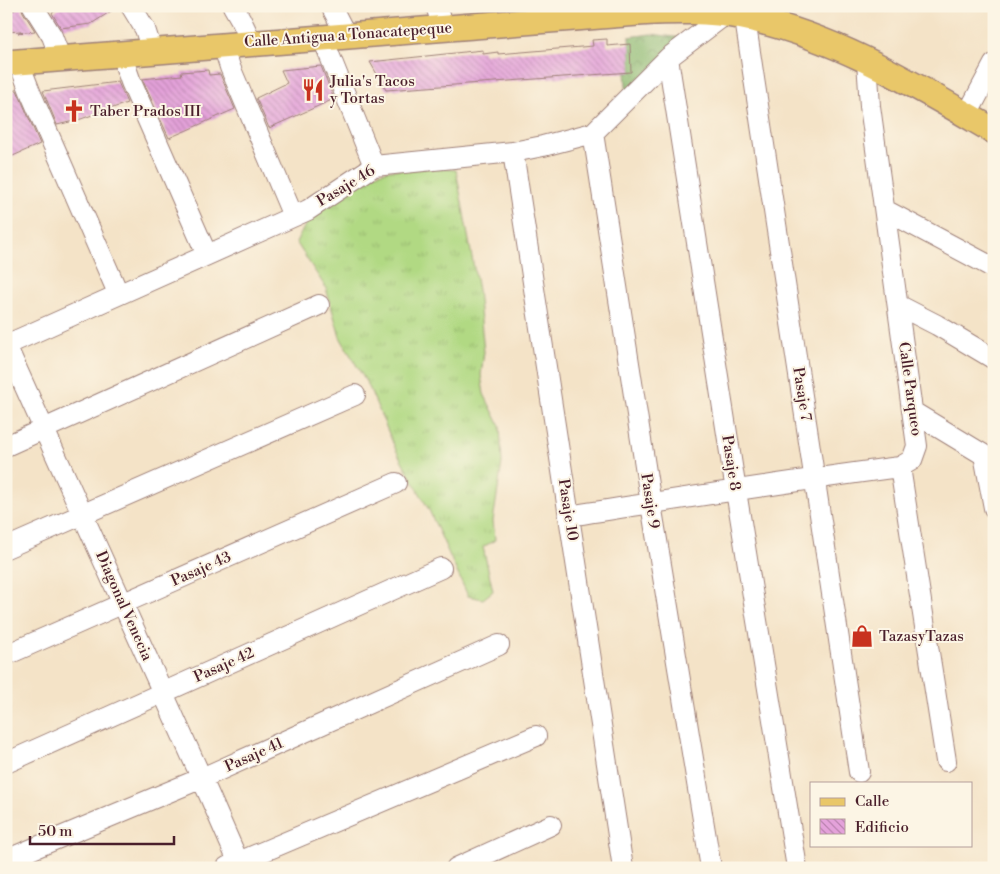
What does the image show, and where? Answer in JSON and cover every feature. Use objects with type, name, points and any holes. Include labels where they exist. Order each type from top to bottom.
[{"type":"main road","name":"Calle Antigua a Tonacatepeque","points":[[13,63],[335,38],[439,17],[636,10],[737,12],[800,33],[866,60],[902,78],[994,131]]},
{"type":"street","points":[[33,6],[52,36],[61,60]]},
{"type":"street","points":[[131,6],[145,28],[152,51]]},
{"type":"street","points":[[232,6],[252,43]]},
{"type":"street","points":[[331,6],[335,38],[374,166]]},
{"type":"street","points":[[593,133],[668,58],[737,12]]},
{"type":"street","name":"Pasaje 7","points":[[737,12],[815,478],[859,772]]},
{"type":"street","points":[[222,46],[293,216]]},
{"type":"street","points":[[121,54],[131,82],[207,255]]},
{"type":"street","name":"Pasaje 8","points":[[668,58],[797,868]]},
{"type":"street","name":"Calle Parqueo","points":[[866,60],[870,106],[917,446],[912,460],[900,467]]},
{"type":"street","points":[[13,63],[31,94],[118,293]]},
{"type":"street","points":[[967,115],[994,64]]},
{"type":"street","name":"Pasaje 46","points":[[6,345],[118,293],[308,210],[374,166],[513,152],[593,133]]},
{"type":"street","name":"Pasaje 9","points":[[593,133],[651,504],[711,868]]},
{"type":"street","name":"Pasaje 10","points":[[513,152],[623,868]]},
{"type":"street","points":[[885,210],[994,268]]},
{"type":"street","points":[[6,446],[318,305]]},
{"type":"street","points":[[898,306],[936,325],[994,359]]},
{"type":"street","name":"Diagonal Venecia","points":[[6,345],[202,778],[235,866]]},
{"type":"street","points":[[6,548],[355,395]]},
{"type":"street","points":[[913,412],[989,458],[994,508]]},
{"type":"street","points":[[569,516],[815,478],[900,467],[946,761]]},
{"type":"street","name":"Pasaje 43","points":[[6,655],[396,483]]},
{"type":"street","name":"Pasaje 42","points":[[6,763],[441,568]]},
{"type":"street","name":"Pasaje 41","points":[[6,860],[202,778],[499,645]]},
{"type":"street","points":[[235,866],[536,736]]},
{"type":"street","points":[[456,868],[551,825]]},
{"type":"green space","points":[[651,34],[690,39],[627,96],[625,73],[631,72],[629,37]]},
{"type":"green space","points":[[436,168],[456,170],[478,290],[484,352],[481,375],[484,394],[500,426],[502,463],[493,521],[495,540],[483,547],[493,591],[483,599],[468,596],[429,510],[396,450],[369,387],[340,337],[326,288],[296,242],[309,218],[361,178],[389,170]]},
{"type":"building","points":[[21,6],[35,31],[6,32],[6,15]]},
{"type":"building","points":[[63,6],[119,6],[91,24],[61,28],[52,13]]},
{"type":"building","points":[[607,39],[607,46],[630,44],[631,72],[386,90],[370,62],[483,50],[483,54],[498,52],[498,54],[593,46],[592,40]]},
{"type":"building","points":[[321,66],[334,99],[269,128],[256,98],[287,83],[281,70]]},
{"type":"building","points":[[208,70],[209,75],[220,74],[235,109],[169,138],[142,79],[182,75],[181,72]]},
{"type":"building","name":"Taber Prados III","points":[[118,82],[127,103],[78,120],[57,125],[43,91]]},
{"type":"building","points":[[17,90],[40,144],[6,159],[6,91]]},
{"type":"place","name":"Julia's Tacos y Tortas","points":[[313,90]]},
{"type":"place","name":"Taber Prados III","points":[[74,111]]},
{"type":"place","name":"TazasyTazas","points":[[862,636]]}]
